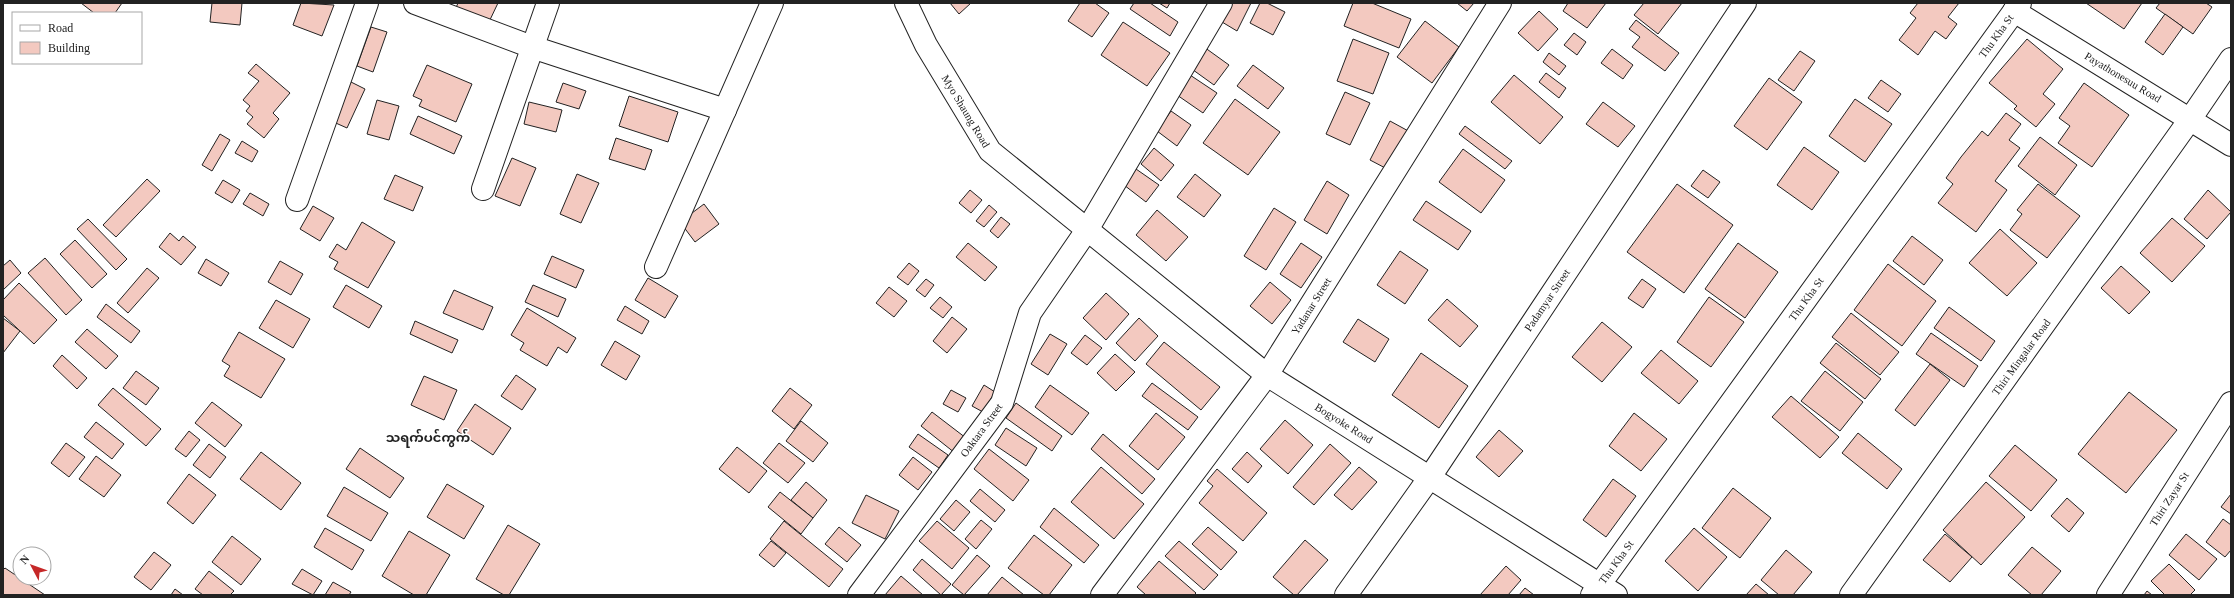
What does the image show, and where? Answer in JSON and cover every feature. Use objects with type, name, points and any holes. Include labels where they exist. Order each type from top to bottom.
[{"type":"street","points":[[297,200],[367,3]]},
{"type":"street","points":[[415,3],[532,47],[725,110]]},
{"type":"street","points":[[483,189],[548,3]]},
{"type":"street","points":[[656,267],[772,3]]},
{"type":"street","name":"Myo Shaung Road","points":[[906,3],[926,45],[990,151],[1087,230]]},
{"type":"street","name":"Oaktara Street","points":[[859,595],[1002,403],[1030,313],[1087,230],[1221,3]]},
{"type":"street","name":"Yadanar Street","points":[[1102,595],[1267,375],[1500,3]]},
{"type":"street","name":"Padamyar Street","points":[[1346,595],[1430,477],[1745,3]]},
{"type":"street","name":"Payathonesuu Road","points":[[2017,7],[2231,144]]},
{"type":"street","name":"Thu Kha St","points":[[1602,592],[2017,7]]},
{"type":"street","name":"Thiri Mingalar Road","points":[[1851,595],[2191,118],[2231,59]]},
{"type":"street","name":"Bogyoke Road","points":[[1087,230],[1267,375],[1430,477],[1602,592]]},
{"type":"street","name":"Thiri Zayar St","points":[[2108,595],[2231,403]]},
{"type":"building","points":[[81,3],[122,3],[116,12],[93,12]]},
{"type":"building","points":[[212,3],[242,3],[240,25],[210,22]]},
{"type":"building","points":[[301,3],[334,5],[322,36],[293,25]]},
{"type":"building","points":[[458,3],[498,3],[488,24],[455,10]]},
{"type":"building","points":[[950,3],[971,3],[959,14]]},
{"type":"building","points":[[1080,3],[1095,3],[1109,13],[1092,37],[1068,21]]},
{"type":"building","points":[[1134,3],[1150,3],[1178,22],[1170,36],[1130,9]]},
{"type":"building","points":[[1159,3],[1170,3],[1167,8]]},
{"type":"building","points":[[1232,3],[1251,3],[1237,31],[1222,22]]},
{"type":"building","points":[[1260,3],[1267,3],[1285,12],[1273,35],[1250,23]]},
{"type":"building","points":[[1353,3],[1372,3],[1411,19],[1399,48],[1344,26]]},
{"type":"building","points":[[1457,3],[1474,3],[1467,11]]},
{"type":"building","points":[[1568,3],[1606,3],[1587,28],[1563,11]]},
{"type":"building","points":[[1644,3],[1682,3],[1658,34],[1634,15]]},
{"type":"building","points":[[1918,3],[1959,3],[1948,17],[1957,24],[1946,39],[1935,31],[1918,55],[1899,40],[1916,18],[1910,13]]},
{"type":"building","points":[[2086,3],[2142,3],[2124,29]]},
{"type":"building","points":[[2160,3],[2206,3],[2212,7],[2193,34],[2156,8]]},
{"type":"building","points":[[1539,11],[1558,29],[1538,51],[1518,33]]},
{"type":"building","points":[[2165,14],[2183,27],[2163,55],[2145,42]]},
{"type":"building","points":[[1636,20],[1679,53],[1665,71],[1632,47],[1640,37],[1629,29]]},
{"type":"building","points":[[1425,21],[1459,47],[1432,83],[1397,57]]},
{"type":"building","points":[[1123,22],[1170,53],[1147,86],[1101,55]]},
{"type":"building","points":[[371,27],[387,32],[373,72],[357,66]]},
{"type":"building","points":[[1574,33],[1586,42],[1577,55],[1564,45]]},
{"type":"building","points":[[1353,39],[1389,53],[1373,94],[1337,81]]},
{"type":"building","points":[[2027,39],[2063,69],[2043,94],[2055,104],[2036,127],[2014,109],[2017,106],[1989,83]]},
{"type":"building","points":[[1204,47],[1229,65],[1214,85],[1189,67]]},
{"type":"building","points":[[1612,49],[1633,65],[1623,79],[1601,63]]},
{"type":"building","points":[[1800,51],[1815,61],[1794,91],[1778,80]]},
{"type":"building","points":[[1549,53],[1566,66],[1559,75],[1543,62]]},
{"type":"building","points":[[256,64],[290,93],[273,113],[279,119],[264,138],[247,124],[253,117],[246,111],[250,106],[243,100],[259,81],[248,73]]},
{"type":"building","points":[[427,65],[472,84],[456,122],[419,106],[422,100],[413,96]]},
{"type":"building","points":[[1253,65],[1284,88],[1268,109],[1237,86]]},
{"type":"building","points":[[1546,73],[1566,88],[1559,98],[1539,82]]},
{"type":"building","points":[[1190,75],[1217,93],[1203,113],[1177,95]]},
{"type":"building","points":[[1514,75],[1563,117],[1540,144],[1491,102]]},
{"type":"building","points":[[1769,78],[1802,102],[1767,150],[1734,126]]},
{"type":"building","points":[[347,80],[365,89],[347,128],[329,120]]},
{"type":"building","points":[[1881,80],[1901,94],[1888,112],[1868,98]]},
{"type":"building","points":[[563,83],[586,91],[579,109],[556,102]]},
{"type":"building","points":[[2084,83],[2129,115],[2092,167],[2058,143],[2070,126],[2059,118]]},
{"type":"building","points":[[1345,92],[1370,103],[1350,145],[1326,134]]},
{"type":"building","points":[[629,96],[678,112],[668,142],[619,126]]},
{"type":"building","points":[[1235,99],[1280,132],[1248,175],[1203,143]]},
{"type":"building","points":[[1855,99],[1892,124],[1865,162],[1829,136]]},
{"type":"building","points":[[377,100],[399,106],[389,140],[367,134]]},
{"type":"building","points":[[529,102],[562,110],[556,132],[524,124]]},
{"type":"building","points":[[1603,102],[1635,126],[1618,147],[1586,124]]},
{"type":"building","points":[[1171,111],[1191,125],[1177,146],[1157,131]]},
{"type":"building","points":[[2006,113],[2021,124],[2009,140],[2020,148],[1995,181],[2007,190],[1976,232],[1938,203],[1953,184],[1946,178],[1961,157],[1982,131],[1988,136]]},
{"type":"building","points":[[418,116],[462,136],[454,154],[410,134]]},
{"type":"building","points":[[1390,121],[1412,133],[1391,171],[1370,160]]},
{"type":"building","points":[[1465,126],[1512,161],[1505,169],[1459,134]]},
{"type":"building","points":[[220,134],[230,140],[212,171],[202,165]]},
{"type":"building","points":[[2040,137],[2077,165],[2055,195],[2018,166]]},
{"type":"building","points":[[616,138],[652,150],[645,170],[609,159]]},
{"type":"building","points":[[242,141],[258,151],[252,162],[235,153]]},
{"type":"building","points":[[1804,147],[1839,172],[1812,210],[1777,185]]},
{"type":"building","points":[[1154,148],[1174,165],[1161,181],[1141,164]]},
{"type":"building","points":[[1463,149],[1505,180],[1481,213],[1439,182]]},
{"type":"building","points":[[512,158],[536,168],[520,206],[495,196]]},
{"type":"building","points":[[1136,169],[1159,185],[1146,202],[1124,185]]},
{"type":"building","points":[[1703,170],[1720,182],[1708,198],[1691,186]]},
{"type":"building","points":[[577,174],[599,183],[581,223],[560,214]]},
{"type":"building","points":[[1195,174],[1221,195],[1204,217],[1177,197]]},
{"type":"building","points":[[395,175],[423,187],[413,211],[384,199]]},
{"type":"building","points":[[147,179],[160,191],[116,237],[103,225]]},
{"type":"building","points":[[223,180],[240,190],[232,203],[215,193]]},
{"type":"building","points":[[1327,181],[1349,195],[1327,234],[1304,220]]},
{"type":"building","points":[[1677,184],[1733,225],[1684,293],[1627,252]]},
{"type":"building","points":[[2038,184],[2080,216],[2047,258],[2010,230],[2022,214],[2017,210]]},
{"type":"building","points":[[970,190],[982,200],[971,213],[959,203]]},
{"type":"building","points":[[2208,190],[2231,212],[2207,239],[2184,219]]},
{"type":"building","points":[[250,193],[269,204],[263,216],[243,204]]},
{"type":"building","points":[[1426,201],[1471,231],[1458,250],[1413,220]]},
{"type":"building","points":[[704,204],[719,224],[695,242],[680,222]]},
{"type":"building","points":[[989,205],[997,212],[984,227],[976,221]]},
{"type":"building","points":[[313,206],[334,218],[320,241],[300,229]]},
{"type":"building","points":[[1274,208],[1296,222],[1266,270],[1244,256]]},
{"type":"building","points":[[1157,210],[1188,237],[1166,261],[1136,235]]},
{"type":"building","points":[[1001,217],[1010,224],[998,238],[990,231]]},
{"type":"building","points":[[2172,218],[2205,246],[2172,282],[2140,253]]},
{"type":"building","points":[[88,219],[127,259],[116,270],[77,229]]},
{"type":"building","points":[[362,222],[395,242],[368,288],[334,269],[338,262],[329,257],[337,244],[346,250]]},
{"type":"building","points":[[2000,229],[2037,263],[2007,296],[1969,263]]},
{"type":"building","points":[[170,233],[179,241],[183,236],[196,247],[181,265],[159,247]]},
{"type":"building","points":[[1912,236],[1943,260],[1924,285],[1893,261]]},
{"type":"building","points":[[75,240],[107,274],[92,288],[60,254]]},
{"type":"building","points":[[968,243],[997,267],[985,281],[956,257]]},
{"type":"building","points":[[1301,243],[1322,257],[1301,288],[1280,274]]},
{"type":"building","points":[[1738,243],[1778,272],[1745,318],[1705,289]]},
{"type":"building","points":[[1400,251],[1428,270],[1405,304],[1377,285]]},
{"type":"building","points":[[552,256],[584,270],[576,288],[544,274]]},
{"type":"building","points":[[45,258],[82,300],[66,315],[28,273]]},
{"type":"building","points":[[206,259],[229,273],[221,286],[198,273]]},
{"type":"building","points":[[10,260],[21,273],[3,290],[3,266]]},
{"type":"building","points":[[280,261],[303,274],[291,295],[268,282]]},
{"type":"building","points":[[909,263],[919,271],[908,285],[897,277]]},
{"type":"building","points":[[1888,264],[1936,301],[1902,346],[1854,310]]},
{"type":"building","points":[[2121,266],[2150,292],[2129,314],[2101,288]]},
{"type":"building","points":[[147,268],[159,278],[128,313],[117,303]]},
{"type":"building","points":[[648,278],[678,296],[665,318],[635,300]]},
{"type":"building","points":[[926,279],[934,285],[925,297],[916,290]]},
{"type":"building","points":[[1642,279],[1656,289],[1643,308],[1628,298]]},
{"type":"building","points":[[1270,282],[1291,300],[1272,324],[1250,306]]},
{"type":"building","points":[[19,283],[57,320],[34,344],[3,315],[3,300]]},
{"type":"building","points":[[346,285],[382,306],[369,328],[333,307]]},
{"type":"building","points":[[533,285],[566,299],[558,317],[525,302]]},
{"type":"building","points":[[889,287],[907,301],[894,317],[876,303]]},
{"type":"building","points":[[454,290],[493,307],[483,330],[443,313]]},
{"type":"building","points":[[1106,293],[1129,314],[1106,340],[1083,318]]},
{"type":"building","points":[[940,297],[952,307],[943,318],[930,308]]},
{"type":"building","points":[[1709,297],[1744,322],[1711,367],[1677,342]]},
{"type":"building","points":[[1447,299],[1478,326],[1460,347],[1428,320]]},
{"type":"building","points":[[276,300],[310,319],[293,348],[259,328]]},
{"type":"building","points":[[106,304],[140,331],[131,343],[97,317]]},
{"type":"building","points":[[625,306],[649,321],[642,334],[617,320]]},
{"type":"building","points":[[1949,307],[1995,341],[1981,361],[1934,328]]},
{"type":"building","points":[[527,308],[576,338],[567,353],[558,347],[547,366],[520,350],[524,343],[511,335]]},
{"type":"building","points":[[1851,313],[1899,352],[1880,375],[1832,337]]},
{"type":"building","points":[[952,317],[967,329],[947,353],[933,341]]},
{"type":"building","points":[[3,318],[20,331],[3,353]]},
{"type":"building","points":[[1139,318],[1158,336],[1135,361],[1116,343]]},
{"type":"building","points":[[1358,319],[1389,339],[1375,362],[1343,342]]},
{"type":"building","points":[[415,321],[458,340],[452,353],[410,334]]},
{"type":"building","points":[[1602,322],[1632,347],[1602,382],[1572,357]]},
{"type":"building","points":[[87,329],[118,356],[106,369],[75,342]]},
{"type":"building","points":[[239,332],[285,359],[261,398],[224,376],[230,366],[222,361]]},
{"type":"building","points":[[1931,333],[1978,366],[1964,387],[1916,354]]},
{"type":"building","points":[[1050,334],[1067,344],[1048,375],[1031,364]]},
{"type":"building","points":[[1085,335],[1102,348],[1087,365],[1071,353]]},
{"type":"building","points":[[615,341],[640,356],[626,380],[601,365]]},
{"type":"building","points":[[1164,342],[1220,387],[1201,410],[1146,364]]},
{"type":"building","points":[[1836,343],[1881,379],[1865,399],[1820,363]]},
{"type":"building","points":[[1661,350],[1698,381],[1679,404],[1641,373]]},
{"type":"building","points":[[1421,353],[1468,386],[1439,428],[1392,395]]},
{"type":"building","points":[[1115,354],[1135,372],[1116,391],[1097,373]]},
{"type":"building","points":[[62,355],[87,378],[77,389],[53,366]]},
{"type":"building","points":[[1930,364],[1950,380],[1915,426],[1895,410]]},
{"type":"building","points":[[136,371],[159,388],[146,405],[123,388]]},
{"type":"building","points":[[1825,371],[1863,402],[1840,431],[1801,401]]},
{"type":"building","points":[[516,375],[536,389],[522,410],[501,396]]},
{"type":"building","points":[[424,376],[457,390],[444,420],[411,405]]},
{"type":"building","points":[[1152,383],[1198,417],[1188,430],[1142,396]]},
{"type":"building","points":[[984,385],[995,392],[983,412],[972,406]]},
{"type":"building","points":[[1050,385],[1089,413],[1072,435],[1035,407]]},
{"type":"building","points":[[113,388],[161,429],[146,446],[98,405]]},
{"type":"building","points":[[790,388],[812,405],[794,429],[772,411]]},
{"type":"building","points":[[951,390],[966,398],[958,412],[943,404]]},
{"type":"building","points":[[2129,392],[2177,430],[2126,493],[2078,454]]},
{"type":"building","points":[[1791,396],[1839,437],[1820,458],[1772,417]]},
{"type":"building","points":[[212,402],[242,425],[225,447],[195,423]]},
{"type":"building","points":[[1016,403],[1062,436],[1052,451],[1006,418]]},
{"type":"building","points":[[475,404],[511,428],[493,455],[457,431]]},
{"type":"building","points":[[932,412],[966,438],[955,453],[921,426]]},
{"type":"building","points":[[1156,413],[1185,437],[1158,470],[1129,446]]},
{"type":"building","points":[[1634,413],[1667,439],[1641,471],[1609,446]]},
{"type":"building","points":[[1285,420],[1313,445],[1288,474],[1260,449]]},
{"type":"building","points":[[801,421],[828,443],[813,462],[786,441]]},
{"type":"building","points":[[96,422],[124,444],[112,459],[84,437]]},
{"type":"building","points":[[1006,428],[1037,448],[1026,466],[995,445]]},
{"type":"building","points":[[1499,430],[1523,451],[1499,477],[1476,457]]},
{"type":"building","points":[[189,431],[200,440],[186,457],[175,449]]},
{"type":"building","points":[[1858,433],[1902,469],[1887,489],[1842,453]]},
{"type":"building","points":[[918,434],[948,455],[939,468],[909,447]]},
{"type":"building","points":[[1103,434],[1155,479],[1142,494],[1091,449]]},
{"type":"building","points":[[66,443],[85,457],[69,477],[51,463]]},
{"type":"building","points":[[779,443],[805,463],[788,483],[763,463]]},
{"type":"building","points":[[209,444],[226,457],[210,478],[193,465]]},
{"type":"building","points":[[1330,444],[1351,463],[1314,505],[1293,487]]},
{"type":"building","points":[[2015,445],[2057,480],[2031,511],[1989,476]]},
{"type":"building","points":[[737,447],[767,471],[749,493],[719,469]]},
{"type":"building","points":[[360,448],[404,478],[390,498],[346,469]]},
{"type":"building","points":[[989,449],[1029,480],[1013,501],[974,469]]},
{"type":"building","points":[[261,452],[301,483],[281,510],[240,479]]},
{"type":"building","points":[[1247,452],[1262,466],[1248,483],[1232,469]]},
{"type":"building","points":[[96,456],[121,475],[104,497],[79,479]]},
{"type":"building","points":[[913,457],[932,472],[918,490],[899,475]]},
{"type":"building","points":[[1101,467],[1144,504],[1114,539],[1071,502]]},
{"type":"building","points":[[1359,467],[1377,482],[1352,510],[1334,495]]},
{"type":"building","points":[[1217,469],[1267,513],[1243,541],[1199,503],[1213,486],[1207,481]]},
{"type":"building","points":[[189,474],[216,495],[193,524],[167,503]]},
{"type":"building","points":[[1613,479],[1636,496],[1606,537],[1583,520]]},
{"type":"building","points":[[806,482],[827,500],[813,518],[791,500]]},
{"type":"building","points":[[1986,482],[2025,517],[1981,565],[1943,530]]},
{"type":"building","points":[[447,484],[484,506],[464,539],[427,517]]},
{"type":"building","points":[[344,487],[388,513],[371,541],[327,516]]},
{"type":"building","points":[[1733,488],[1771,518],[1740,558],[1702,528]]},
{"type":"building","points":[[980,489],[1005,510],[995,522],[970,501]]},
{"type":"building","points":[[780,492],[813,518],[801,534],[768,507]]},
{"type":"building","points":[[2231,494],[2231,514],[2221,507]]},
{"type":"building","points":[[866,495],[899,511],[885,539],[852,523]]},
{"type":"building","points":[[2067,498],[2084,513],[2069,532],[2051,516]]},
{"type":"building","points":[[956,500],[970,512],[954,531],[940,519]]},
{"type":"building","points":[[1054,508],[1099,545],[1084,563],[1040,527]]},
{"type":"building","points":[[2223,519],[2231,525],[2231,550],[2225,557],[2206,542]]},
{"type":"building","points":[[981,520],[992,529],[976,549],[965,539]]},
{"type":"building","points":[[784,521],[843,569],[829,587],[770,539]]},
{"type":"building","points":[[937,521],[969,548],[952,569],[919,541]]},
{"type":"building","points":[[508,525],[540,544],[509,595],[504,595],[476,579]]},
{"type":"building","points":[[839,527],[861,545],[847,562],[825,544]]},
{"type":"building","points":[[1208,527],[1237,552],[1221,570],[1192,544]]},
{"type":"building","points":[[325,528],[364,550],[352,570],[314,547]]},
{"type":"building","points":[[1694,528],[1727,557],[1698,591],[1665,561]]},
{"type":"building","points":[[409,531],[450,555],[426,595],[414,595],[382,576]]},
{"type":"building","points":[[1945,534],[1972,557],[1950,582],[1923,560]]},
{"type":"building","points":[[2186,534],[2217,559],[2199,580],[2169,555]]},
{"type":"building","points":[[1034,535],[1072,565],[1049,595],[1044,595],[1008,568]]},
{"type":"building","points":[[232,536],[261,559],[241,585],[212,562]]},
{"type":"building","points":[[1305,540],[1328,560],[1297,595],[1294,595],[1273,577]]},
{"type":"building","points":[[771,541],[786,553],[774,567],[759,555]]},
{"type":"building","points":[[1179,541],[1218,575],[1204,590],[1165,556]]},
{"type":"building","points":[[2032,547],[2061,571],[2041,595],[2032,595],[2008,575]]},
{"type":"building","points":[[1786,550],[1812,572],[1793,595],[1779,595],[1761,580]]},
{"type":"building","points":[[154,552],[171,565],[151,590],[134,577]]},
{"type":"building","points":[[977,555],[990,566],[964,595],[952,585]]},
{"type":"building","points":[[922,559],[951,584],[941,595],[913,570]]},
{"type":"building","points":[[1159,561],[1196,593],[1194,595],[1146,595],[1137,587]]},
{"type":"building","points":[[2169,564],[2195,590],[2190,595],[2165,595],[2151,581]]},
{"type":"building","points":[[1506,566],[1521,580],[1508,595],[1480,595]]},
{"type":"building","points":[[5,568],[12,573],[12,586],[32,586],[45,595],[3,595],[3,570]]},
{"type":"building","points":[[302,569],[322,581],[313,595],[292,584]]},
{"type":"building","points":[[209,571],[234,591],[230,595],[203,595],[195,589]]},
{"type":"building","points":[[901,576],[908,582],[923,595],[885,595]]},
{"type":"building","points":[[1002,577],[1024,595],[987,595]]},
{"type":"building","points":[[333,582],[351,592],[349,595],[325,595]]},
{"type":"building","points":[[1756,584],[1769,595],[1746,595]]},
{"type":"building","points":[[1525,588],[1534,595],[1519,595]]},
{"type":"building","points":[[175,589],[183,595],[171,595]]},
{"type":"building","points":[[2147,591],[2152,595],[2144,595]]},
{"type":"district","name":"သရက်ပင်ကွက်","points":[[428,437]]}]
